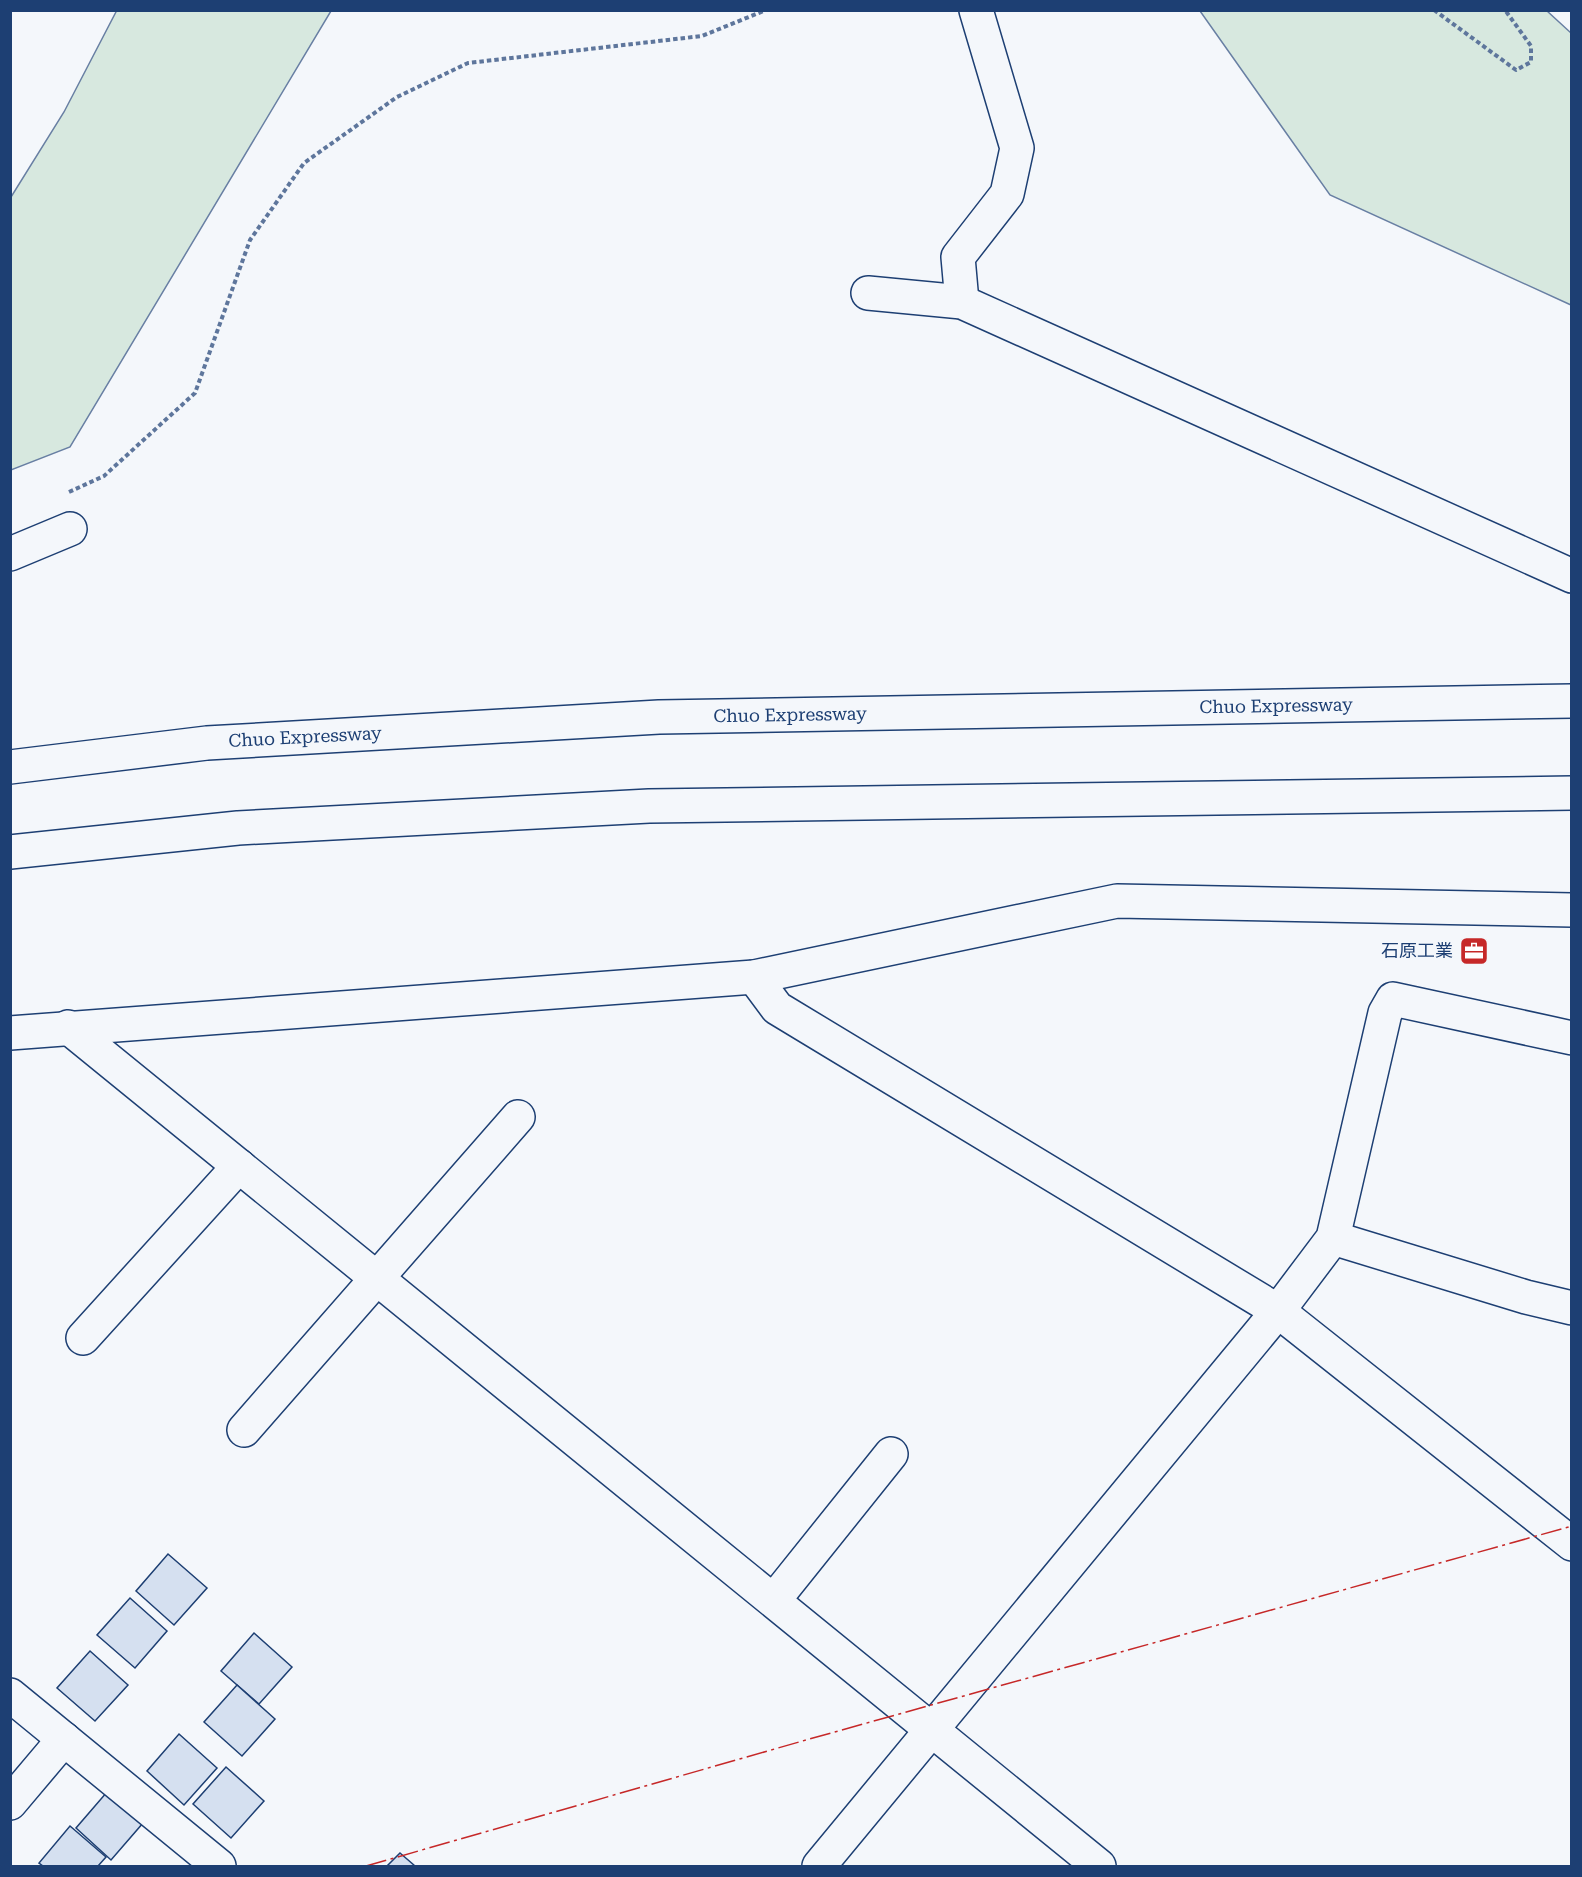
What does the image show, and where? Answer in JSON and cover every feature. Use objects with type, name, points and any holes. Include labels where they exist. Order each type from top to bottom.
[{"type":"main road","points":[[962,302],[958,256],[1007,194],[1017,148],[976,10]]},
{"type":"main road","points":[[868,293],[962,302],[1572,576]]},
{"type":"main road","points":[[10,554],[70,529]]},
{"type":"main road","name":"Chuo Expressway","points":[[10,767],[207,743],[659,717],[1572,702]]},
{"type":"main road","points":[[10,852],[238,828],[649,806],[1572,793]]},
{"type":"main road","points":[[10,1033],[753,977],[1117,901],[1572,910]]},
{"type":"main road","points":[[753,977],[777,1008],[1278,1311],[1572,1544]]},
{"type":"main road","points":[[819,1866],[1278,1311],[1333,1238],[1385,1013],[1394,999],[1572,1038]]},
{"type":"main road","points":[[68,1027],[1099,1866]]},
{"type":"main road","points":[[244,1430],[518,1117]]},
{"type":"main road","points":[[83,1338],[239,1166]]},
{"type":"main road","points":[[1333,1238],[1526,1297],[1572,1308]]},
{"type":"main road","points":[[774,1600],[891,1454]]},
{"type":"main road","points":[[10,1695],[219,1866]]},
{"type":"main road","points":[[10,1803],[64,1739]]},
{"type":"path","points":[[63,494],[104,476],[195,393],[250,240],[304,164],[397,97],[468,63],[702,36],[766,10]]},
{"type":"path","points":[[1434,10],[1516,70],[1531,62],[1531,46],[1505,10]]},
{"type":"shaded area","points":[[117,10],[331,11],[70,447],[11,470],[11,197],[64,112]]},
{"type":"shaded area","points":[[1200,11],[1547,11],[1571,33],[1571,305],[1330,195]]},
{"type":"building","points":[[168,1554],[207,1588],[174,1625],[136,1591]]},
{"type":"building","points":[[130,1598],[167,1631],[135,1668],[97,1635]]},
{"type":"building","points":[[254,1633],[292,1667],[259,1704],[221,1671]]},
{"type":"building","points":[[90,1651],[128,1685],[95,1721],[57,1688]]},
{"type":"building","points":[[237,1685],[275,1719],[242,1756],[204,1722]]},
{"type":"building","points":[[179,1734],[217,1768],[184,1805],[147,1771]]},
{"type":"building","points":[[226,1767],[264,1801],[231,1838],[193,1804]]},
{"type":"building","points":[[107,1792],[143,1823],[111,1860],[76,1828]]},
{"type":"building","points":[[70,1826],[106,1857],[98,1866],[43,1866],[39,1863]]},
{"type":"building","points":[[400,1853],[415,1866],[387,1866]]},
{"type":"power","points":[[366,1866],[806,1740],[1572,1526]]},
{"type":"place","name":"石原工業","points":[[1474,951]]}]
